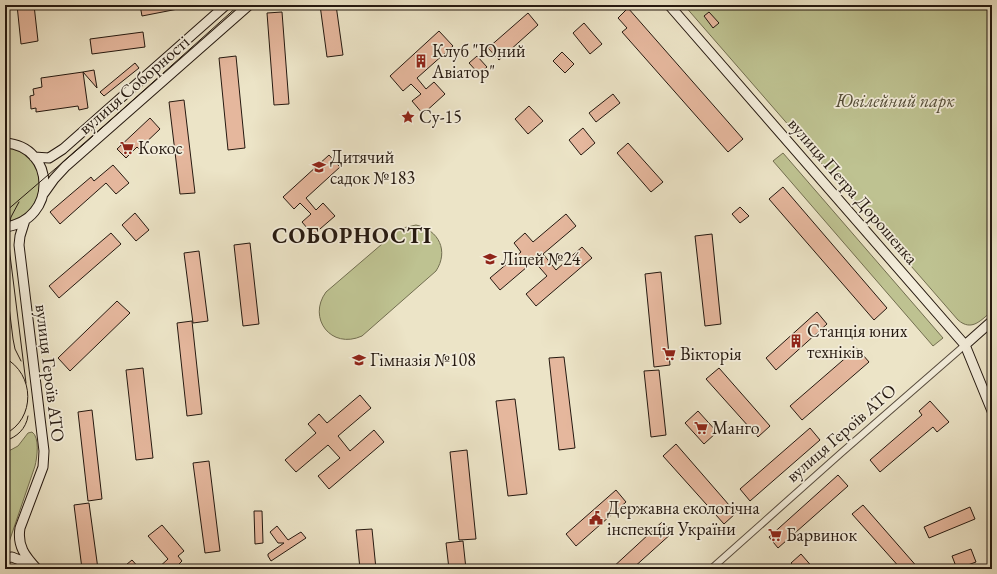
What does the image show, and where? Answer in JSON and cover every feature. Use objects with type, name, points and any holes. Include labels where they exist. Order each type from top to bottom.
[{"type":"main road","name":"вулиця Соборності","points":[[34,157],[49,158],[63,149],[226,5]]},
{"type":"main road","name":"вулиця Соборності","points":[[25,220],[34,213],[44,193],[66,166],[249,5]]},
{"type":"main road","name":"вулиця Петра Дорошенка","points":[[669,5],[965,344],[992,411]]},
{"type":"main road","points":[[5,143],[22,148],[34,157],[42,171],[44,178],[44,193]]},
{"type":"main road","points":[[5,227],[25,220]]},
{"type":"main road","name":"вулиця Героїв АТО","points":[[25,220],[19,245],[44,451],[43,467],[20,528],[19,538],[24,553],[36,568]]},
{"type":"main road","name":"вулиця Героїв АТО","points":[[965,344],[992,321]]},
{"type":"main road","points":[[5,558],[20,558],[36,568]]},
{"type":"street","name":"вулиця Героїв АТО","points":[[711,569],[965,344]]},
{"type":"green space","name":"Ювілейний парк","points":[[684,5],[992,5],[992,311],[980,321],[972,325],[968,325],[958,320]]},
{"type":"green space","points":[[5,148],[20,151],[30,159],[37,170],[40,183],[38,196],[31,207],[21,217],[5,222]]},
{"type":"green space","points":[[783,153],[943,338],[933,346],[773,161]]},
{"type":"green space","points":[[416,225],[431,231],[440,242],[442,256],[436,271],[362,336],[351,339],[341,339],[332,335],[325,329],[319,312],[321,302],[326,292],[396,232],[403,228]]},
{"type":"green space","points":[[32,432],[35,435],[37,443],[35,466],[7,548],[5,549],[5,453],[18,446],[28,433]]},
{"type":"building","points":[[17,5],[34,5],[38,41],[21,44]]},
{"type":"building","points":[[140,5],[183,5],[183,8],[142,16]]},
{"type":"building","points":[[320,5],[336,5],[343,55],[327,57]]},
{"type":"building","points":[[628,8],[743,139],[728,152],[622,32],[627,28],[618,18]]},
{"type":"building","points":[[282,12],[289,104],[274,105],[267,13]]},
{"type":"building","points":[[709,12],[719,23],[713,28],[704,16]]},
{"type":"building","points":[[528,13],[538,25],[499,60],[488,48]]},
{"type":"building","points":[[584,23],[602,44],[590,54],[573,33]]},
{"type":"building","name":"Клуб \"Юний Авіатор\"","points":[[439,31],[453,46],[417,78],[426,89],[434,82],[445,94],[423,114],[412,101],[421,94],[411,84],[403,91],[390,76]]},
{"type":"building","points":[[143,32],[145,47],[92,54],[90,39]]},
{"type":"building","points":[[562,52],[574,64],[565,73],[553,61]]},
{"type":"building","points":[[236,56],[245,148],[228,150],[219,58]]},
{"type":"building","points":[[477,56],[487,67],[479,74],[469,63]]},
{"type":"building","points":[[135,63],[139,68],[104,96],[100,92]]},
{"type":"building","points":[[94,70],[97,88],[83,72]]},
{"type":"building","points":[[83,72],[88,108],[79,110],[78,106],[36,112],[36,108],[31,109],[30,96],[34,95],[33,89],[42,87],[41,78]]},
{"type":"building","points":[[613,94],[620,103],[596,122],[589,113]]},
{"type":"building","points":[[184,100],[195,193],[180,194],[169,102]]},
{"type":"building","points":[[529,106],[543,121],[528,134],[515,119]]},
{"type":"building","points":[[150,118],[160,129],[139,149],[137,147],[126,158],[117,149]]},
{"type":"building","points":[[583,128],[595,143],[581,155],[569,140]]},
{"type":"building","points":[[628,143],[663,182],[651,192],[617,153]]},
{"type":"building","points":[[329,155],[340,167],[306,198],[316,210],[323,203],[335,216],[313,235],[302,222],[311,214],[300,203],[294,209],[283,197]]},
{"type":"building","points":[[113,165],[129,183],[116,194],[106,183],[60,224],[50,212],[91,177],[94,181]]},
{"type":"building","points":[[783,187],[887,308],[874,320],[769,199]]},
{"type":"building","points":[[740,207],[749,216],[740,223],[732,214]]},
{"type":"building","points":[[135,213],[149,230],[136,241],[122,225]]},
{"type":"building","points":[[566,214],[576,226],[543,254],[556,270],[582,247],[592,258],[536,306],[526,294],[547,276],[534,261],[500,290],[490,278],[521,252],[514,243],[525,233],[533,242]]},
{"type":"building","points":[[111,233],[121,244],[59,298],[49,286]]},
{"type":"building","points":[[712,234],[721,324],[705,326],[695,236]]},
{"type":"building","points":[[250,243],[259,324],[243,326],[234,245]]},
{"type":"building","points":[[199,251],[208,321],[193,323],[184,253]]},
{"type":"building","points":[[661,272],[670,365],[654,367],[645,274]]},
{"type":"building","points":[[117,301],[130,313],[70,371],[58,358]]},
{"type":"building","name":"Станція юних техніків","points":[[817,312],[827,324],[776,370],[766,358]]},
{"type":"building","points":[[192,321],[202,414],[187,416],[177,323]]},
{"type":"building","points":[[857,348],[869,362],[802,420],[790,406]]},
{"type":"building","points":[[564,357],[575,448],[559,450],[549,358]]},
{"type":"building","points":[[143,368],[153,458],[136,460],[126,370]]},
{"type":"building","points":[[719,368],[770,426],[758,437],[706,379]]},
{"type":"building","points":[[659,370],[666,435],[651,437],[644,371]]},
{"type":"building","points":[[360,395],[371,408],[338,436],[350,451],[374,430],[384,442],[329,489],[318,476],[340,458],[328,445],[296,472],[285,460],[316,433],[308,424],[319,414],[327,423]]},
{"type":"building","points":[[515,399],[527,494],[508,496],[496,401]]},
{"type":"building","points":[[930,401],[949,422],[937,432],[933,427],[880,472],[870,460],[922,415],[919,411]]},
{"type":"building","points":[[92,410],[102,499],[88,501],[78,412]]},
{"type":"building","name":"Манго","points":[[698,411],[717,432],[704,444],[685,423]]},
{"type":"building","points":[[810,428],[820,440],[750,501],[740,489]]},
{"type":"building","points":[[676,444],[736,513],[724,524],[663,456]]},
{"type":"building","points":[[467,450],[476,539],[459,540],[450,452]]},
{"type":"building","points":[[209,461],[220,551],[205,553],[193,463]]},
{"type":"building","points":[[838,475],[848,486],[778,548],[769,537]]},
{"type":"building","name":"Державна екологічна інспекція України","points":[[616,490],[626,502],[576,546],[566,534]]},
{"type":"building","points":[[89,503],[98,569],[82,569],[74,505]]},
{"type":"building","points":[[863,505],[919,569],[901,569],[852,514]]},
{"type":"building","points":[[970,507],[975,519],[929,538],[924,527]]},
{"type":"building","points":[[254,511],[262,511],[263,543],[255,544]]},
{"type":"building","points":[[662,522],[672,533],[632,569],[611,569]]},
{"type":"building","points":[[162,525],[184,551],[178,556],[182,561],[178,565],[181,569],[157,569],[168,559],[148,536]]},
{"type":"building","points":[[277,526],[288,540],[301,532],[306,538],[271,561],[268,554],[284,543],[278,543],[270,532]]},
{"type":"building","points":[[372,529],[376,569],[360,569],[356,530]]},
{"type":"building","points":[[463,541],[466,569],[449,569],[446,543]]},
{"type":"building","points":[[971,549],[976,562],[957,569],[952,556]]},
{"type":"building","points":[[801,554],[814,569],[796,569],[791,563]]},
{"type":"building","points":[[132,560],[140,569],[121,569]]},
{"type":"tram line","points":[[5,212],[84,144],[239,5]]},
{"type":"tram line","points":[[19,202],[11,217],[8,229],[26,383]]},
{"type":"tram line","points":[[5,274],[13,339],[15,349],[21,361]]},
{"type":"tram line","points":[[5,358],[15,365],[22,375],[28,396],[27,408],[22,418],[15,427],[5,434]]},
{"type":"tram line","points":[[5,441],[23,429],[28,416]]},
{"type":"place","name":"Клуб \"Юний Авіатор\"","points":[[421,61]]},
{"type":"place","name":"Су-15","points":[[408,117]]},
{"type":"place","name":"Кокос","points":[[127,148]]},
{"type":"place","name":"Дитячий садок №183","points":[[319,167]]},
{"type":"place","name":"Ліцей №24","points":[[490,259]]},
{"type":"place","name":"Станція юних техніків","points":[[796,341]]},
{"type":"place","name":"Вікторія","points":[[669,354]]},
{"type":"place","name":"Гімназія №108","points":[[359,360]]},
{"type":"place","name":"Манго","points":[[701,428]]},
{"type":"place","name":"Державна екологічна інспекція України","points":[[596,518]]},
{"type":"place","name":"Барвинок","points":[[775,535]]},
{"type":"district","name":"СОБОРНОСТІ","points":[[352,235]]}]
